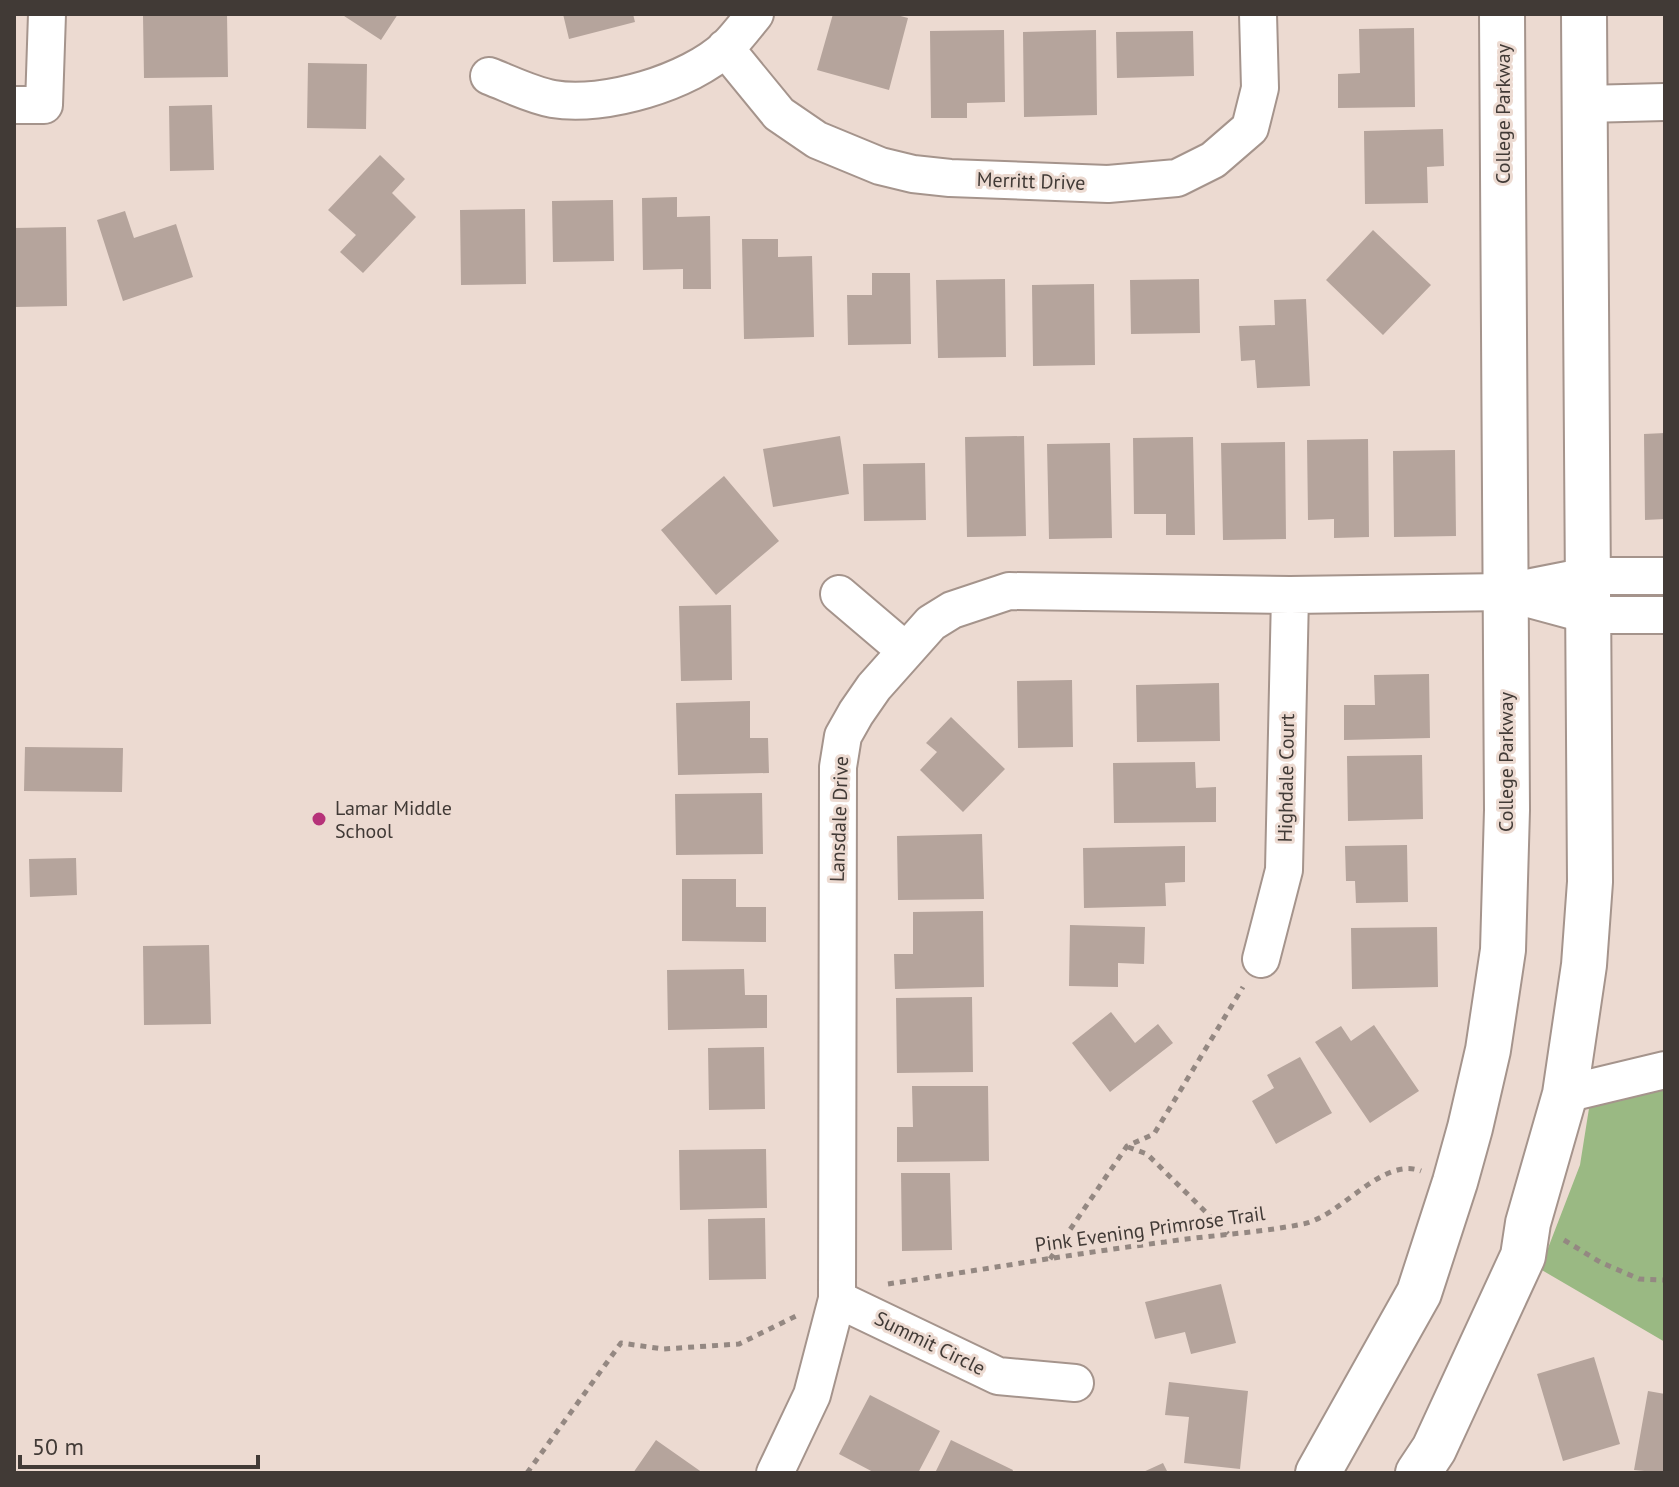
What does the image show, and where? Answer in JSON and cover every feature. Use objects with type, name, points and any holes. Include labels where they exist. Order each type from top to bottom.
[{"type":"main road","name":"College Parkway","points":[[1318,1473],[1419,1293],[1455,1182],[1488,1050],[1503,950],[1507,810],[1502,14]]},
{"type":"main road","points":[[1418,1473],[1434,1449],[1523,1256],[1528,1223],[1565,1094],[1584,965],[1590,882],[1584,14]]},
{"type":"street","points":[[14,105],[44,105],[47,14]]},
{"type":"street","points":[[489,76],[556,99],[606,98],[643,91],[682,76],[725,48],[755,14]]},
{"type":"street","name":"Merritt Drive","points":[[725,48],[779,114],[817,140],[880,166],[950,178],[1108,184],[1177,178],[1213,160],[1250,128],[1260,88],[1258,14]]},
{"type":"street","points":[[1585,104],[1665,102]]},
{"type":"street","points":[[1588,596],[1665,576]]},
{"type":"street","name":"Lansdale Drive","points":[[775,1473],[812,1395],[837,1299],[838,767],[843,736],[874,687],[931,623],[952,610],[1009,591],[1290,595],[1506,592],[1588,596]]},
{"type":"street","points":[[839,594],[906,651]]},
{"type":"street","name":"Highdale Court","points":[[1261,959],[1284,870],[1290,595]]},
{"type":"street","points":[[1588,596],[1665,615]]},
{"type":"street","points":[[1565,1094],[1665,1070]]},
{"type":"street","name":"Summit Circle","points":[[837,1299],[998,1376],[1075,1383]]},
{"type":"path","points":[[1050,1259],[1127,1146],[1154,1134],[1261,959]]},
{"type":"path","points":[[1127,1146],[1147,1154],[1228,1234]]},
{"type":"path","name":"Pink Evening Primrose Trail","points":[[874,1286],[1307,1223],[1345,1204],[1379,1176],[1413,1168],[1430,1174]]},
{"type":"path","points":[[1561,1239],[1600,1262],[1639,1279],[1665,1280]]},
{"type":"path","points":[[527,1473],[621,1343],[663,1349],[739,1344],[796,1316]]},
{"type":"green space","points":[[1665,1061],[1665,1342],[1540,1269],[1580,1165],[1594,1077]]},
{"type":"building","points":[[227,14],[228,77],[144,78],[143,16]]},
{"type":"building","points":[[341,14],[398,14],[381,40]]},
{"type":"building","points":[[563,14],[633,14],[635,22],[569,39]]},
{"type":"building","points":[[833,14],[893,14],[908,18],[889,90],[817,70]]},
{"type":"building","points":[[1414,28],[1415,107],[1338,108],[1338,74],[1360,73],[1359,29]]},
{"type":"building","points":[[1004,30],[1005,102],[967,103],[967,118],[931,118],[930,31]]},
{"type":"building","points":[[1096,30],[1097,115],[1024,117],[1023,32]]},
{"type":"building","points":[[1193,31],[1194,76],[1117,78],[1116,32]]},
{"type":"building","points":[[308,63],[367,64],[366,129],[307,128]]},
{"type":"building","points":[[212,105],[214,170],[170,171],[169,106]]},
{"type":"building","points":[[1443,129],[1444,166],[1427,167],[1428,203],[1365,204],[1364,131]]},
{"type":"building","points":[[380,155],[405,179],[392,193],[416,217],[363,273],[340,252],[356,235],[328,210]]},
{"type":"building","points":[[677,197],[677,217],[710,216],[711,289],[683,289],[683,269],[643,270],[642,198]]},
{"type":"building","points":[[613,200],[614,261],[553,262],[552,201]]},
{"type":"building","points":[[525,209],[526,284],[461,285],[460,210]]},
{"type":"building","points":[[125,211],[134,238],[176,224],[193,277],[123,301],[97,220]]},
{"type":"building","points":[[66,227],[67,306],[14,307],[14,228]]},
{"type":"building","points":[[1373,230],[1431,285],[1383,335],[1326,280]]},
{"type":"building","points":[[742,239],[778,239],[778,257],[812,256],[814,337],[744,339]]},
{"type":"building","points":[[872,273],[910,273],[911,344],[848,345],[847,295],[872,295]]},
{"type":"building","points":[[1005,279],[1006,357],[938,358],[936,280]]},
{"type":"building","points":[[1199,279],[1200,333],[1131,334],[1130,280]]},
{"type":"building","points":[[1094,284],[1095,365],[1033,366],[1032,285]]},
{"type":"building","points":[[1306,299],[1310,386],[1257,388],[1255,360],[1241,361],[1239,326],[1275,325],[1274,300]]},
{"type":"building","points":[[1665,433],[1665,519],[1645,520],[1644,434]]},
{"type":"building","points":[[840,436],[849,494],[773,507],[763,449]]},
{"type":"building","points":[[1024,436],[1026,536],[967,537],[965,437]]},
{"type":"building","points":[[1193,437],[1195,535],[1166,535],[1166,514],[1134,514],[1133,438]]},
{"type":"building","points":[[1368,439],[1369,537],[1334,538],[1334,519],[1308,520],[1307,440]]},
{"type":"building","points":[[1285,442],[1286,539],[1223,540],[1221,443]]},
{"type":"building","points":[[1110,443],[1112,538],[1049,539],[1047,444]]},
{"type":"building","points":[[1455,450],[1456,536],[1394,537],[1393,451]]},
{"type":"building","points":[[925,463],[926,520],[864,521],[863,464]]},
{"type":"building","points":[[724,476],[779,541],[716,595],[661,530]]},
{"type":"building","points":[[731,605],[732,680],[681,681],[679,606]]},
{"type":"building","points":[[1429,674],[1430,738],[1344,740],[1344,705],[1375,705],[1374,675]]},
{"type":"building","points":[[1072,680],[1073,747],[1018,748],[1017,681]]},
{"type":"building","points":[[1219,683],[1220,741],[1137,742],[1136,685]]},
{"type":"building","points":[[750,701],[750,738],[768,738],[769,773],[678,775],[676,703]]},
{"type":"building","points":[[951,717],[1005,769],[963,812],[920,770],[937,752],[926,743]]},
{"type":"building","points":[[25,747],[123,748],[122,792],[24,791]]},
{"type":"building","points":[[1422,755],[1423,819],[1348,821],[1347,756]]},
{"type":"building","points":[[1195,762],[1196,788],[1216,787],[1216,822],[1114,823],[1113,763]]},
{"type":"building","points":[[762,793],[763,854],[676,855],[675,794]]},
{"type":"building","points":[[982,834],[984,899],[898,900],[897,836]]},
{"type":"building","points":[[1407,845],[1408,902],[1356,903],[1355,881],[1346,881],[1345,846]]},
{"type":"building","points":[[1185,846],[1185,882],[1165,883],[1166,906],[1084,908],[1083,848]]},
{"type":"building","points":[[76,858],[77,895],[30,897],[29,859]]},
{"type":"building","points":[[682,879],[736,879],[736,907],[766,907],[766,942],[682,941]]},
{"type":"building","points":[[983,911],[984,987],[895,989],[894,954],[913,954],[913,912]]},
{"type":"building","points":[[1070,925],[1145,927],[1144,964],[1118,963],[1118,987],[1069,986]]},
{"type":"building","points":[[1437,927],[1438,987],[1352,989],[1351,928]]},
{"type":"building","points":[[209,945],[211,1024],[144,1025],[143,946]]},
{"type":"building","points":[[744,969],[745,995],[767,995],[767,1028],[668,1030],[667,970]]},
{"type":"building","points":[[972,997],[973,1072],[897,1073],[896,998]]},
{"type":"building","points":[[1111,1012],[1135,1043],[1158,1024],[1173,1043],[1110,1092],[1072,1043]]},
{"type":"building","points":[[1374,1025],[1419,1091],[1370,1123],[1315,1042],[1341,1026],[1351,1041]]},
{"type":"building","points":[[764,1047],[765,1109],[709,1110],[708,1048]]},
{"type":"building","points":[[1300,1057],[1332,1113],[1276,1144],[1252,1101],[1274,1088],[1267,1075]]},
{"type":"building","points":[[912,1086],[988,1086],[989,1161],[897,1162],[897,1127],[913,1127]]},
{"type":"building","points":[[766,1149],[767,1208],[680,1210],[679,1150]]},
{"type":"building","points":[[901,1173],[950,1173],[952,1250],[902,1251]]},
{"type":"building","points":[[765,1218],[766,1279],[709,1280],[708,1219]]},
{"type":"building","points":[[1221,1284],[1236,1343],[1191,1354],[1185,1332],[1155,1339],[1145,1302]]},
{"type":"building","points":[[1594,1357],[1620,1444],[1563,1461],[1537,1374]]},
{"type":"building","points":[[1169,1382],[1248,1391],[1240,1469],[1184,1463],[1189,1417],[1165,1415]]},
{"type":"building","points":[[1648,1391],[1665,1394],[1665,1473],[1634,1470]]},
{"type":"building","points":[[870,1395],[940,1431],[918,1473],[875,1473],[839,1454]]},
{"type":"building","points":[[656,1440],[703,1473],[633,1473]]},
{"type":"building","points":[[951,1440],[1013,1470],[1012,1473],[935,1473]]},
{"type":"building","points":[[1163,1463],[1168,1473],[1141,1473]]},
{"type":"place","name":"Lamar Middle School","points":[[319,819]]}]
